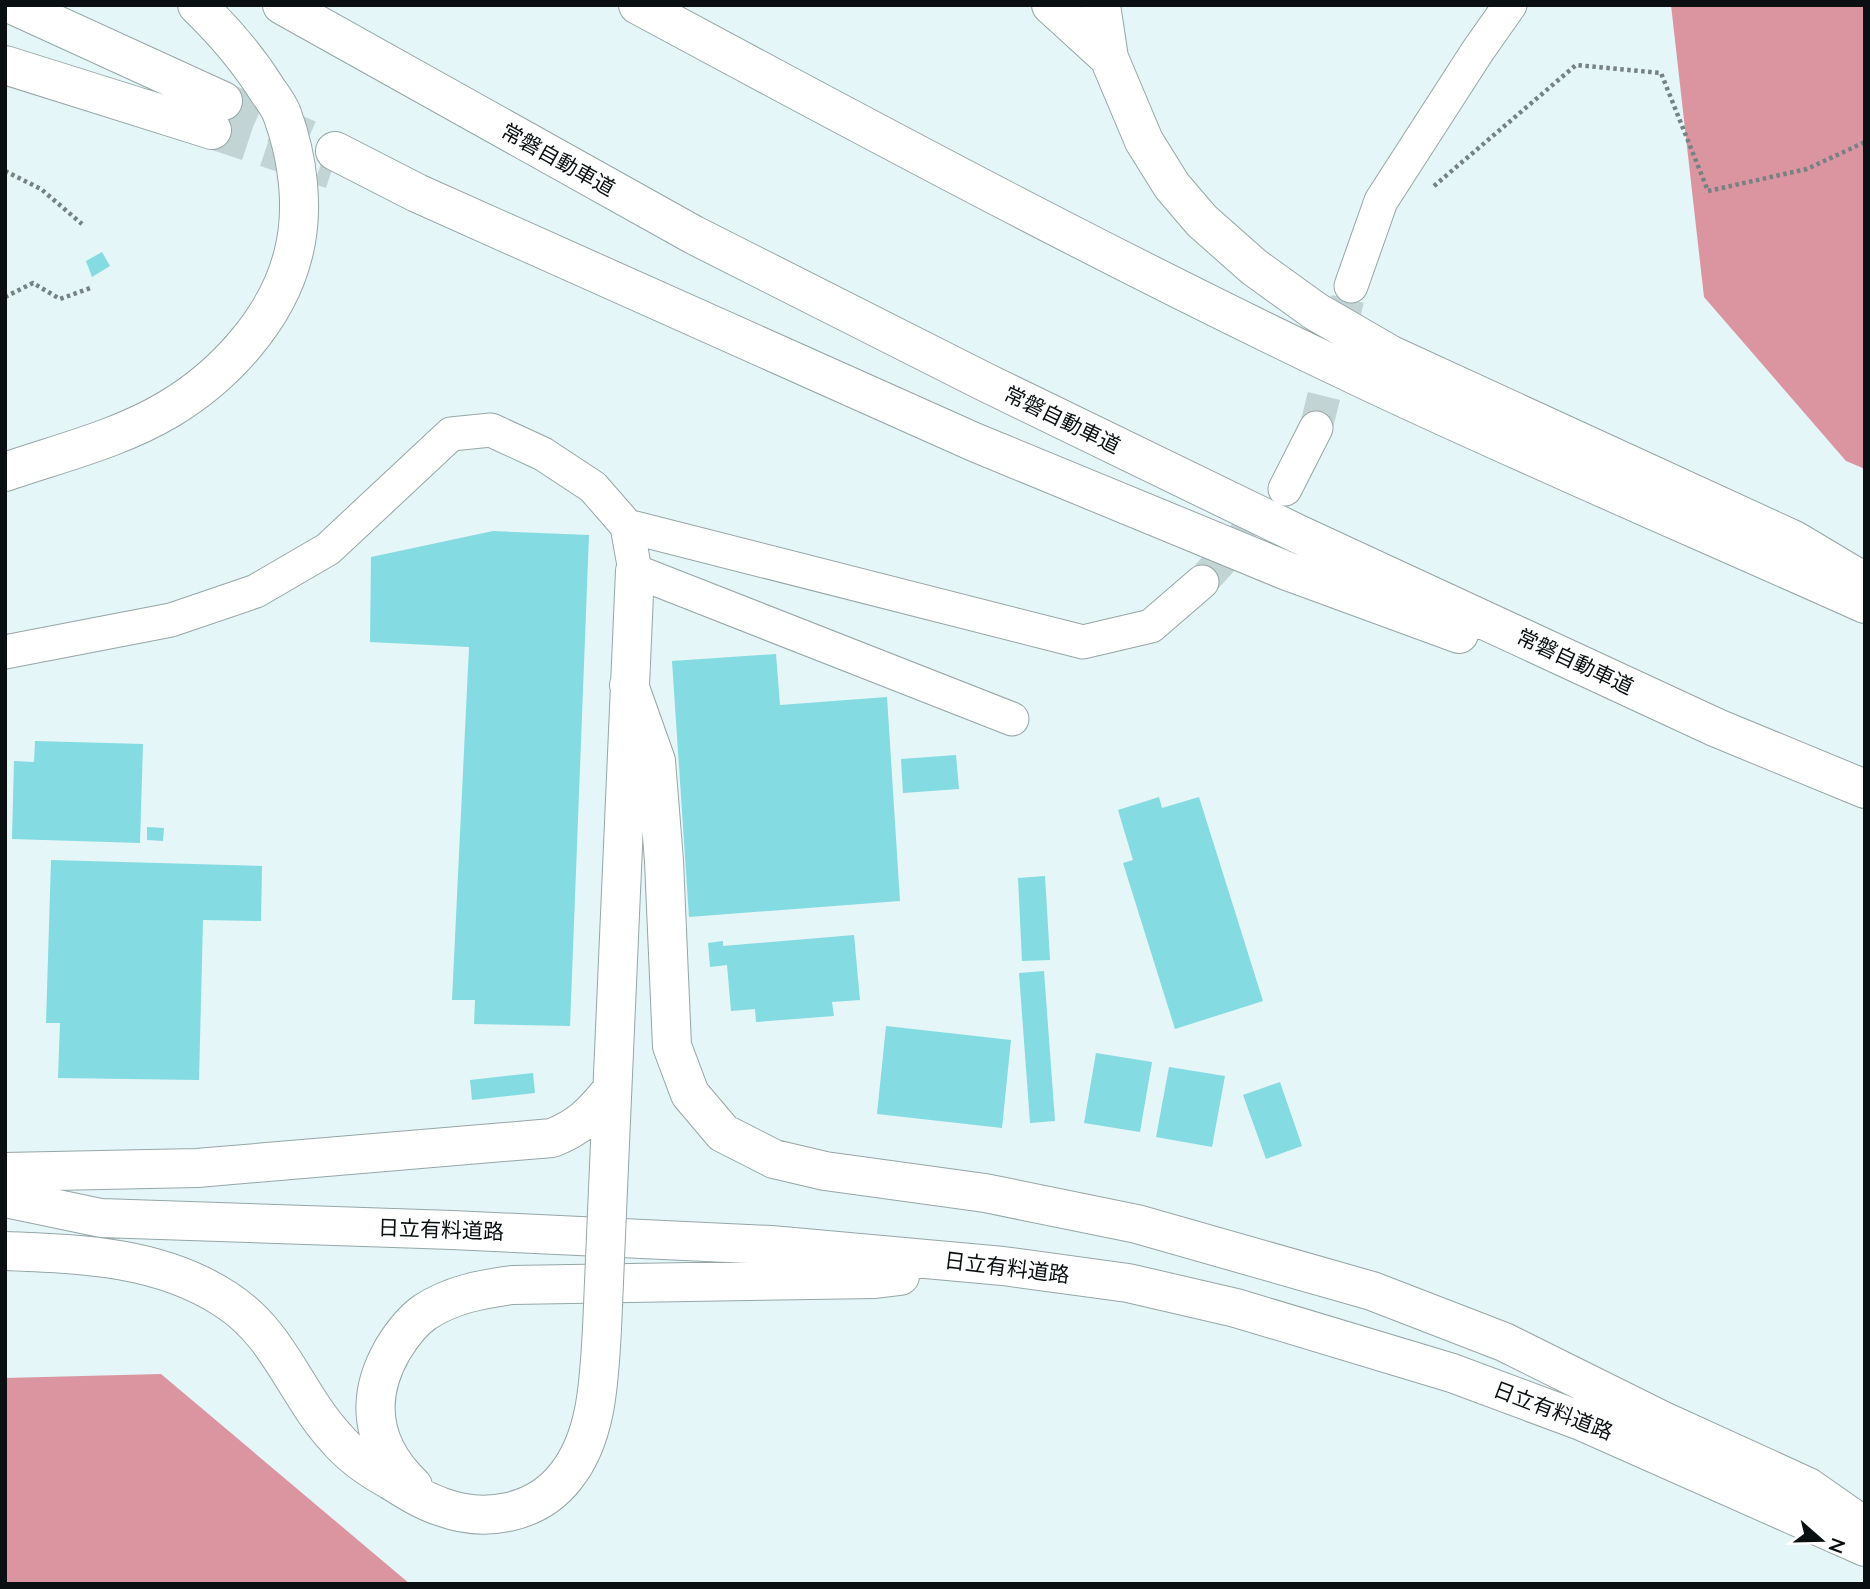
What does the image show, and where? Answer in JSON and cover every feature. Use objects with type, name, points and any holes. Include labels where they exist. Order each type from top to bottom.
[{"type":"highway","points":[[5,65],[217,116],[13,5]]},
{"type":"highway","points":[[5,472],[111,438],[169,409],[235,356],[260,324],[279,291],[293,256],[299,223],[299,184],[281,111],[257,73],[225,32],[197,5]]},
{"type":"highway","name":"常磐自動車道","points":[[282,5],[694,236],[985,382],[1298,534],[1717,728],[1865,789]]},
{"type":"highway","points":[[638,5],[929,162],[1261,329],[1378,386],[1865,604]]},
{"type":"highway","points":[[1051,5],[1109,58]]},
{"type":"highway","points":[[1101,5],[1109,58],[1144,141],[1172,186],[1202,221],[1254,267],[1315,311],[1391,355],[1794,540],[1865,582]]},
{"type":"highway","points":[[334,160],[417,193],[974,442],[1275,566],[1717,728]]},
{"type":"highway","points":[[5,1251],[72,1254],[122,1260],[155,1267],[208,1289],[247,1315],[265,1333],[317,1414],[336,1438],[368,1466],[412,1494],[442,1507],[471,1514],[496,1514],[524,1508],[548,1495],[567,1476],[582,1448],[592,1419],[598,1385],[635,572]]},
{"type":"highway","points":[[629,685],[656,761],[664,861],[672,1046],[690,1094],[723,1133],[774,1159],[825,1171],[985,1192],[1137,1224],[1372,1291],[1504,1342],[1661,1420],[1808,1487],[1865,1527]]},
{"type":"highway","points":[[5,1172],[197,1168],[552,1138],[573,1130],[593,1113],[611,1091]]},
{"type":"highway","points":[[5,1198],[101,1218]]},
{"type":"highway","points":[[5,1230],[101,1218]]},
{"type":"highway","name":"日立有料道路","points":[[101,1218],[452,1230],[771,1245],[1003,1266],[1129,1283],[1236,1308],[1452,1373],[1581,1420],[1865,1547]]},
{"type":"highway","points":[[442,1507],[403,1476],[386,1454],[377,1428],[374,1399],[383,1366],[400,1337],[423,1313],[448,1299],[478,1290],[512,1285],[875,1279],[1003,1266]]},
{"type":"street","points":[[1351,286],[1381,201],[1510,5]]},
{"type":"street","points":[[1285,489],[1316,428]]},
{"type":"street","points":[[5,652],[171,620],[256,591],[328,550],[451,434],[491,430],[543,454],[593,487],[627,526],[635,572],[1012,719]]},
{"type":"street","points":[[627,526],[1083,642],[1151,626],[1202,582]]},
{"type":"path","points":[[1432,188],[1576,65],[1661,73],[1708,191],[1807,169],[1865,142]]},
{"type":"path","points":[[5,171],[41,189],[82,224]]},
{"type":"path","points":[[5,297],[33,283],[60,299],[93,287]]},
{"type":"shaded area","points":[[1671,5],[1865,5],[1865,469],[1846,461],[1704,297]]},
{"type":"shaded area","points":[[161,1374],[410,1584],[5,1584],[5,1378]]},
{"type":"building","points":[[102,252],[110,266],[92,277],[86,261]]},
{"type":"building","points":[[493,531],[589,535],[570,1026],[474,1024],[475,1000],[452,1000],[469,647],[370,642],[371,557]]},
{"type":"building","points":[[776,654],[780,705],[887,697],[900,901],[689,917],[672,661]]},
{"type":"building","points":[[35,741],[143,744],[140,843],[12,839],[14,761],[34,762]]},
{"type":"building","points":[[956,755],[959,789],[903,793],[901,759]]},
{"type":"building","points":[[1159,797],[1162,808],[1199,797],[1263,1001],[1175,1029],[1123,863],[1133,860],[1118,810]]},
{"type":"building","points":[[147,827],[164,828],[163,841],[147,840]]},
{"type":"building","points":[[51,860],[262,866],[261,921],[203,920],[199,1080],[58,1078],[60,1023],[46,1023]]},
{"type":"building","points":[[1045,876],[1050,960],[1022,961],[1018,878]]},
{"type":"building","points":[[854,935],[860,1000],[832,1002],[834,1016],[756,1022],[755,1009],[731,1011],[727,965],[710,967],[708,943],[723,941],[723,946]]},
{"type":"building","points":[[1044,971],[1055,1121],[1030,1123],[1019,973]]},
{"type":"building","points":[[886,1026],[1011,1040],[1002,1128],[877,1114]]},
{"type":"building","points":[[1096,1053],[1152,1062],[1140,1132],[1084,1123]]},
{"type":"building","points":[[1169,1067],[1225,1076],[1212,1147],[1156,1137]]},
{"type":"building","points":[[533,1073],[535,1093],[472,1100],[470,1080]]},
{"type":"building","points":[[1280,1082],[1302,1146],[1266,1159],[1243,1095]]},
{"type":"tunnel","points":[[223,101],[308,139]]},
{"type":"tunnel","points":[[212,130],[332,170]]},
{"type":"tunnel","points":[[1316,428],[1351,286]]},
{"type":"tunnel","points":[[1202,582],[1249,530]]}]
